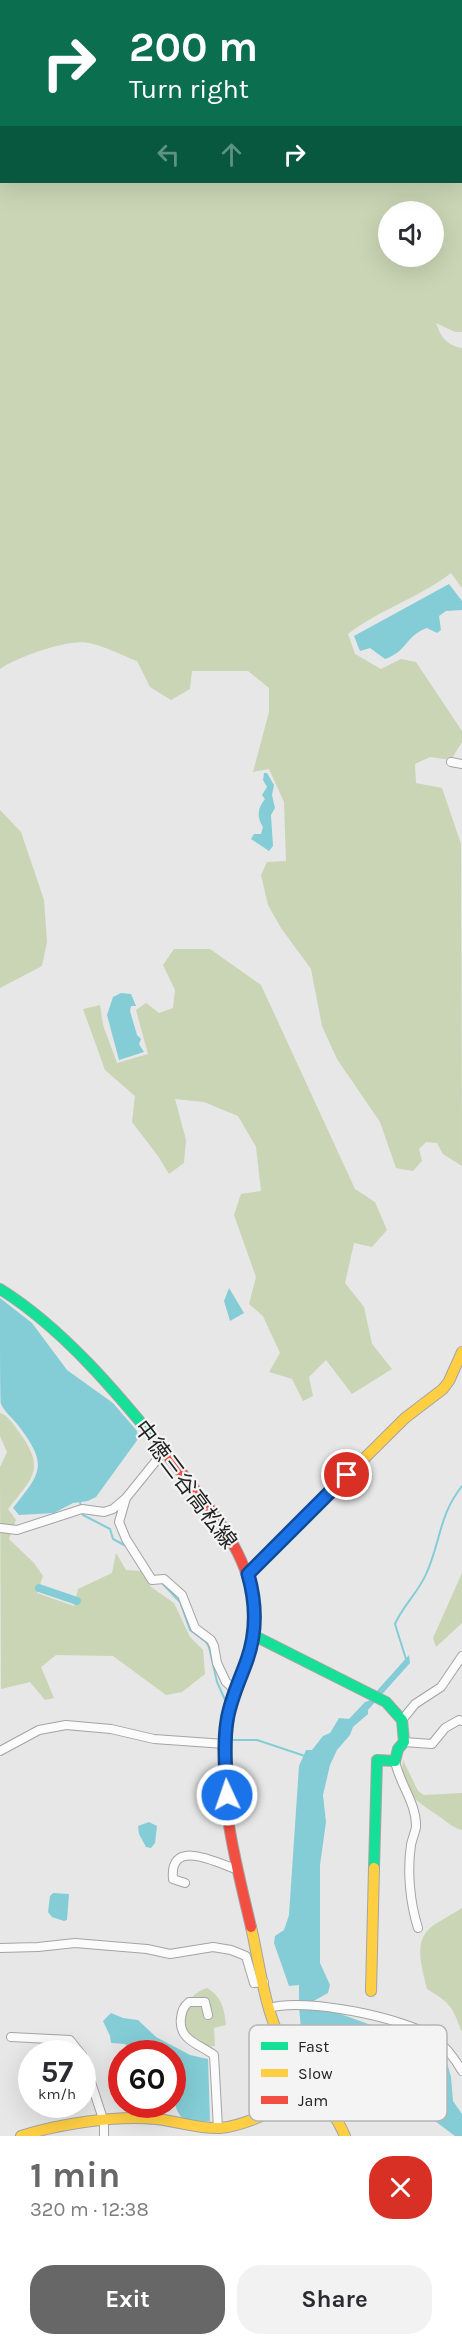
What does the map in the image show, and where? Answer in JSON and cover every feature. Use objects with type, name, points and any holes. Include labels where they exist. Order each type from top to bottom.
[{"type":"street","points":[[451,762],[462,764]]},
{"type":"street","name":"中徳三谷高松線","points":[[0,1289],[24,1304],[84,1361],[135,1415],[225,1530],[248,1574],[253,1598],[253,1635],[227,1721],[225,1744],[228,1816],[264,1983],[276,2025]]},
{"type":"street","points":[[248,1574],[398,1425],[443,1389],[462,1352]]},
{"type":"street","points":[[0,1528],[17,1530],[82,1509],[104,1512],[114,1509],[126,1498],[164,1451]]},
{"type":"street","points":[[126,1498],[119,1522],[126,1539],[152,1580],[164,1579],[182,1595],[195,1628],[211,1640],[217,1663],[226,1682],[236,1691]]},
{"type":"street","points":[[253,1635],[386,1702],[402,1720],[404,1742],[398,1749],[395,1761],[398,1777],[409,1797],[416,1827],[411,1846],[410,1880],[413,1913],[418,1928]]},
{"type":"street","points":[[402,1720],[415,1704],[441,1687],[462,1656]]},
{"type":"street","points":[[404,1742],[432,1744],[445,1728],[459,1720],[462,1721]]},
{"type":"street","points":[[0,1751],[39,1730],[66,1725],[111,1729],[154,1739],[225,1744]]},
{"type":"street","points":[[371,1991],[377,1760],[395,1761]]},
{"type":"street","points":[[185,1883],[173,1879],[172,1873],[177,1860],[184,1855],[204,1858],[238,1870]]},
{"type":"street","points":[[0,1948],[75,1943],[147,1949],[170,1954],[213,1947],[242,1953],[250,1962],[254,1983],[264,1983]]},
{"type":"street","points":[[208,2015],[206,2002],[189,2002],[182,2011],[180,2027],[183,2034],[191,2041],[214,2055],[218,2128]]},
{"type":"street","points":[[270,2008],[337,2007],[404,2025]]},
{"type":"street","points":[[11,2037],[70,2040]]},
{"type":"street","points":[[447,2050],[462,2071]]},
{"type":"street","points":[[96,2097],[104,2122],[104,2136]]},
{"type":"street","points":[[21,2136],[54,2126],[132,2119],[155,2119],[218,2128],[249,2119]]},
{"type":"street","name":"中徳三谷高松線","points":[[338,2121],[345,2136]]},
{"type":"street","points":[[43,2136],[54,2126]]},
{"type":"green space","points":[[0,183],[462,183],[462,332],[455,332],[436,323],[445,340],[462,348],[462,588],[451,573],[426,590],[373,617],[348,634],[355,654],[381,669],[401,659],[416,662],[462,731],[462,742],[451,760],[430,757],[415,764],[416,783],[442,788],[461,844],[462,1166],[443,1154],[437,1143],[426,1142],[419,1149],[422,1161],[413,1171],[396,1168],[380,1122],[337,1059],[322,1026],[311,969],[281,928],[268,905],[261,875],[267,862],[286,861],[284,802],[269,769],[253,772],[269,712],[269,688],[248,671],[192,671],[190,689],[171,700],[150,687],[137,661],[89,643],[69,643],[18,659],[0,669]]},
{"type":"green space","points":[[0,810],[21,832],[44,900],[47,942],[42,966],[0,988]]},
{"type":"green space","points":[[174,949],[210,949],[261,985],[355,1189],[375,1202],[387,1230],[372,1247],[354,1243],[345,1283],[364,1307],[372,1344],[392,1369],[352,1394],[326,1360],[309,1377],[313,1396],[303,1401],[292,1379],[269,1372],[280,1353],[263,1316],[249,1304],[256,1277],[234,1215],[241,1194],[261,1191],[256,1147],[238,1116],[204,1102],[175,1099],[186,1140],[184,1163],[169,1174],[132,1122],[135,1096],[105,1070],[83,1009],[100,1005],[103,1025],[117,1063],[148,1054],[136,1010],[146,1003],[159,1013],[173,1008],[175,990],[163,965]]},
{"type":"green space","points":[[0,1413],[13,1423],[27,1445],[34,1464],[30,1480],[8,1509],[16,1520],[9,1539],[34,1563],[43,1576],[37,1593],[74,1606],[78,1589],[112,1573],[116,1553],[126,1570],[142,1571],[151,1587],[174,1603],[190,1637],[203,1650],[205,1674],[182,1692],[166,1695],[113,1656],[56,1655],[41,1667],[54,1698],[45,1700],[30,1682],[1,1689],[0,1467],[7,1452],[0,1436]]},
{"type":"green space","points":[[462,1573],[462,1623],[436,1647],[433,1638]]},
{"type":"green space","points":[[403,1760],[418,1791],[424,1795],[462,1793],[462,1830],[426,1808],[409,1792],[403,1778]]},
{"type":"green space","points":[[462,1908],[462,2032],[450,2007],[427,1989],[420,1950],[424,1935],[429,1929]]},
{"type":"green space","points":[[207,1988],[219,1999],[226,2025],[214,2028],[215,2046],[193,2041],[184,2023],[184,2013],[188,2002]]},
{"type":"water","points":[[449,584],[462,601],[462,610],[446,611],[439,616],[441,630],[437,633],[427,628],[420,631],[393,656],[385,659],[370,648],[360,651],[354,636]]},
{"type":"water","points":[[264,773],[267,773],[274,785],[272,795],[275,808],[271,815],[273,846],[269,851],[251,839],[254,834],[261,834],[263,827],[259,819],[259,812],[265,799],[262,795],[267,787],[263,780]]},
{"type":"water","points":[[121,993],[131,994],[136,1006],[131,1006],[130,1011],[137,1035],[141,1039],[139,1044],[144,1052],[119,1060],[107,1015],[113,997]]},
{"type":"water","points":[[229,1288],[244,1313],[230,1321],[224,1301]]},
{"type":"water","points":[[0,1298],[32,1323],[67,1370],[113,1403],[137,1431],[138,1439],[96,1497],[88,1501],[73,1503],[54,1513],[19,1515],[13,1508],[30,1486],[38,1468],[34,1450],[28,1439],[1,1404]]},
{"type":"water","points":[[409,1655],[410,1663],[368,1710],[368,1714],[353,1727],[330,1765],[323,1795],[326,1822],[320,1865],[320,1963],[330,1985],[328,1993],[310,2003],[371,2025],[301,2025],[299,1985],[289,1986],[274,1943],[275,1936],[284,1930],[289,1915],[299,1766],[306,1750],[312,1750],[323,1736],[330,1733],[339,1718],[349,1719],[365,1702],[371,1700]]},
{"type":"water","points":[[149,1822],[157,1826],[155,1843],[151,1848],[146,1847],[139,1834],[138,1826]]},
{"type":"water","points":[[53,1893],[69,1894],[67,1920],[52,1917],[48,1912],[50,1896]]},
{"type":"water","points":[[111,2013],[123,2018],[138,2020],[162,2040],[111,2040],[103,2021]]},
{"type":"water","points":[[186,2053],[208,2059],[210,2121],[184,2118],[186,2118]]},
{"type":"water","points":[[447,2064],[451,2077],[453,2101],[462,2114],[462,2136],[455,2136],[435,2121],[447,2121]]},
{"type":"waterway","points":[[406,1659],[395,1624],[424,1579],[449,1507],[462,1486]]},
{"type":"waterway","points":[[80,1502],[83,1515],[110,1529],[113,1539],[126,1546]]},
{"type":"waterway","points":[[161,1582],[180,1602],[190,1630],[209,1647],[217,1682],[226,1702]]},
{"type":"waterway","points":[[39,1588],[77,1601]]},
{"type":"waterway","points":[[234,1717],[231,1740],[257,1740],[305,1756]]},
{"type":"traffic: fast","points":[[0,1289],[46,1323],[68,1343],[129,1408],[165,1452]]},
{"type":"traffic: fast","points":[[253,1635],[386,1702],[402,1720],[404,1742],[398,1749],[395,1761],[377,1760],[374,1868]]},
{"type":"traffic: slow","points":[[248,1574],[405,1418],[443,1389],[462,1352]]},
{"type":"traffic: slow","points":[[371,1991],[374,1868]]},
{"type":"traffic: slow","points":[[251,1927],[267,2002],[275,2025]]},
{"type":"traffic: slow","points":[[21,2136],[70,2124],[106,2119],[156,2119],[212,2128],[249,2121]]},
{"type":"traffic: slow","points":[[338,2121],[345,2136]]},
{"type":"traffic: jam","points":[[165,1452],[216,1517],[243,1564],[251,1589],[254,1615],[251,1643],[229,1714],[224,1763],[230,1834],[251,1927]]},
{"type":"route","points":[[227,1795],[225,1753],[227,1721],[248,1657],[254,1626],[255,1612],[248,1574],[347,1475]]}]
